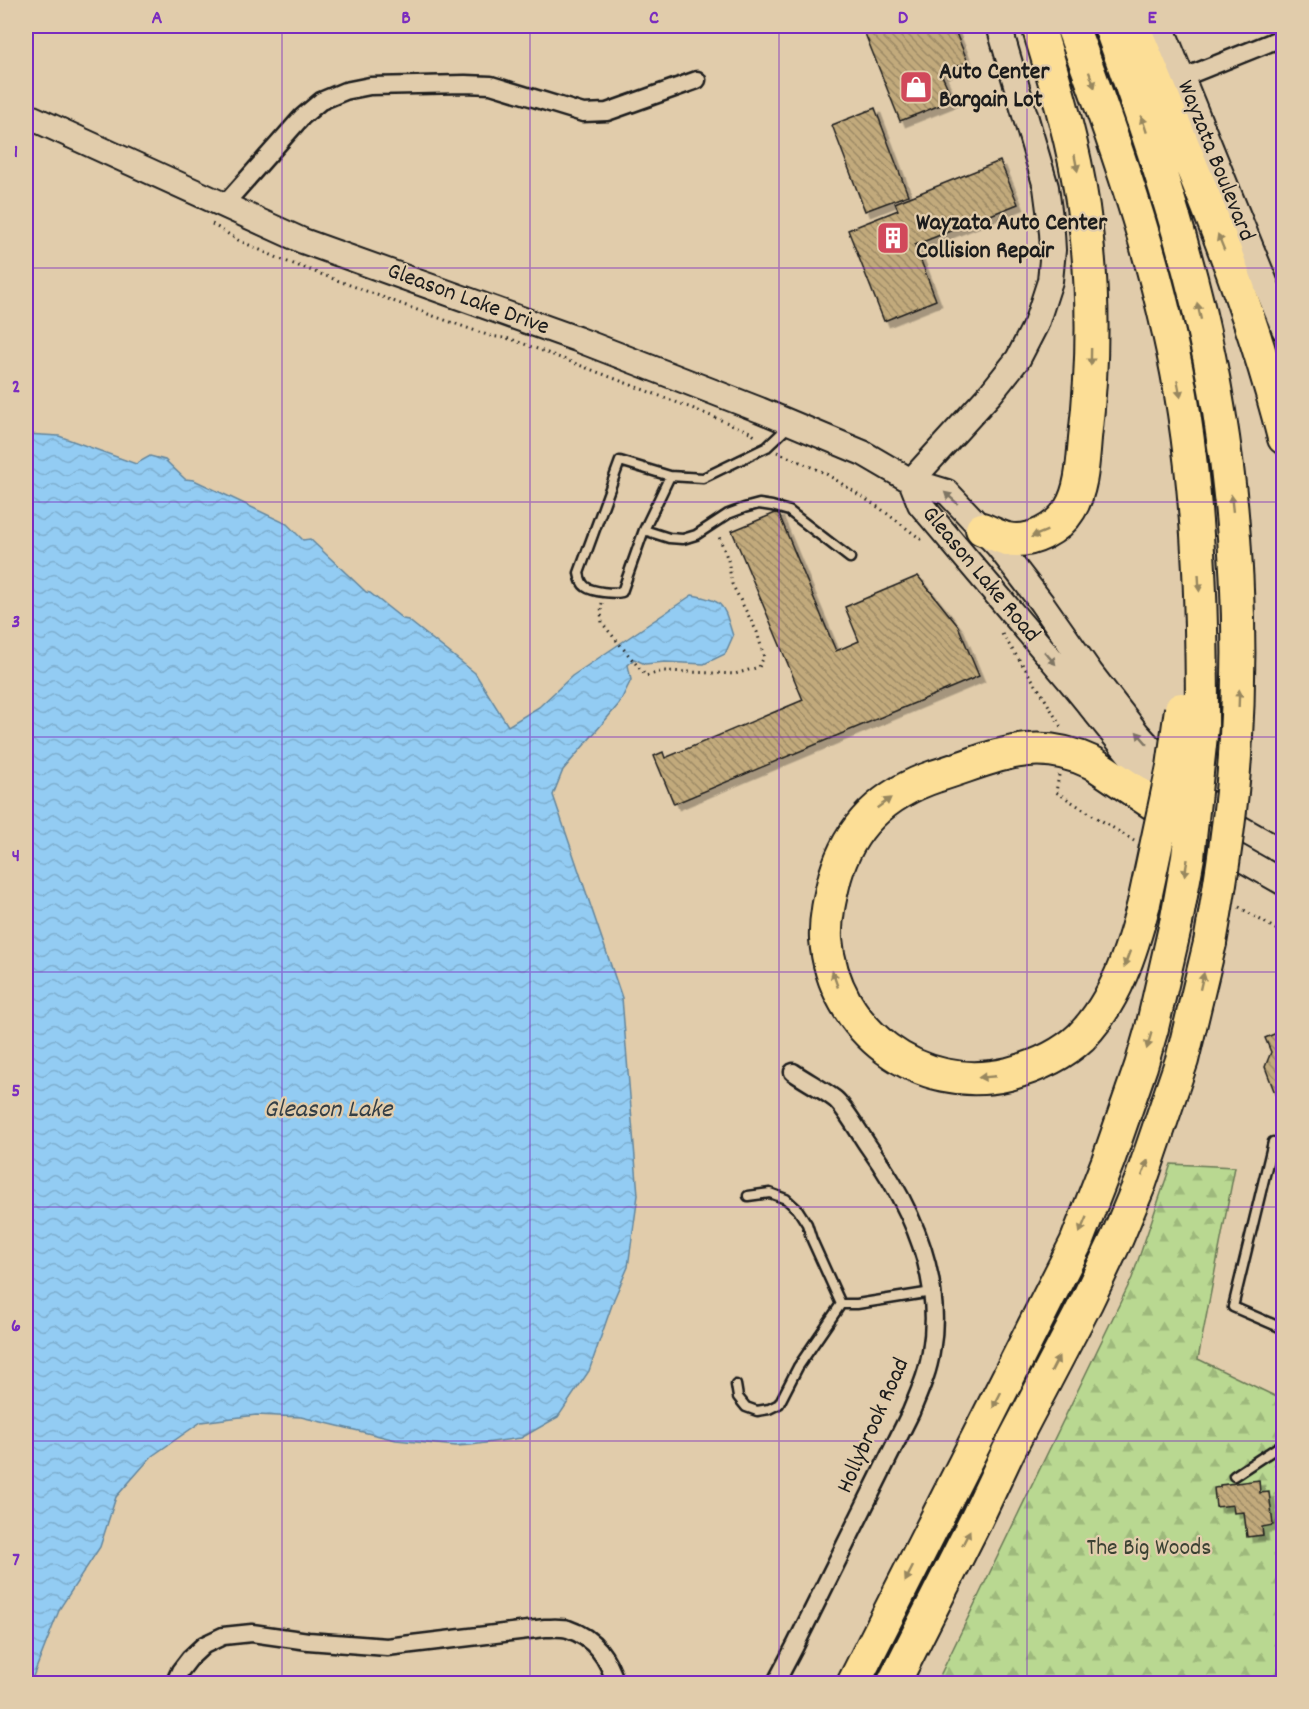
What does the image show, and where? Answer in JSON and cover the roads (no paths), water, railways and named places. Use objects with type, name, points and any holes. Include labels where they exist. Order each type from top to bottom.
[{"type":"highway","points":[[982,529],[1014,540],[1032,538],[1049,530],[1061,521],[1071,508],[1078,486],[1083,455],[1091,364],[1091,294],[1088,250],[1083,207],[1066,119],[1038,26]]},
{"type":"highway","points":[[853,1683],[1076,1243],[1108,1161],[1152,1028],[1176,923],[1189,846],[1192,718],[1202,631],[1195,504],[1184,412],[1166,325],[1136,213],[1100,102],[1072,26]]},
{"type":"highway","points":[[897,1677],[1008,1452],[1086,1304],[1140,1183],[1182,1060],[1210,943],[1233,796],[1240,657],[1235,540],[1222,429],[1198,306],[1180,240],[1110,26]]},
{"type":"highway","points":[[1133,26],[1225,251],[1252,324],[1284,395]]},
{"type":"highway","points":[[1252,324],[1284,438]]},
{"type":"highway","points":[[1192,718],[1173,767],[1144,903],[1135,939],[1124,969],[1103,1007],[1079,1038],[1049,1059],[1025,1070],[1000,1076],[975,1078],[947,1076],[926,1071],[888,1050],[871,1036],[856,1020],[834,979],[826,938],[827,915],[837,869],[847,846],[868,816],[882,803],[928,779],[1018,750],[1039,749],[1077,755],[1093,763],[1173,818],[1203,835]]},
{"type":"main road","points":[[911,481],[991,393],[1018,359],[1036,324],[1050,281],[1053,250],[1046,187],[999,26]]},
{"type":"main road","name":"Wayzata Boulevard","points":[[1161,26],[1284,329]]},
{"type":"main road","name":"Gleason Lake Drive","points":[[26,115],[303,242],[577,339],[792,423],[863,453],[911,481]]},
{"type":"main road","name":"Gleason Lake Road","points":[[911,481],[946,492],[998,546],[1137,733],[1179,779],[1240,828],[1284,853]]},
{"type":"main road","name":"Gleason Lake Road","points":[[911,481],[920,504],[945,536],[1069,680],[1147,776],[1203,835],[1284,883]]},
{"type":"street","points":[[1182,78],[1284,36]]},
{"type":"street","points":[[224,206],[302,117],[321,101],[345,91],[370,86],[491,85],[583,113],[607,112],[697,80]]},
{"type":"street","name":"Hollybrook Road","points":[[775,1683],[911,1412],[925,1378],[932,1351],[934,1320],[933,1292],[921,1245],[909,1215],[886,1172],[837,1101],[793,1072]]},
{"type":"street","points":[[174,1683],[190,1658],[204,1645],[223,1636],[252,1633],[308,1641],[387,1647],[545,1628],[567,1629],[584,1637],[602,1651],[616,1683]]},
{"type":"lane","points":[[670,476],[644,530],[622,592],[604,592],[586,587],[581,582],[579,573],[620,461],[670,476],[703,477],[767,447],[792,423]]},
{"type":"lane","points":[[644,530],[669,538],[683,539],[696,535],[728,514],[759,504],[789,512],[850,558]]},
{"type":"lane","points":[[1284,1147],[1273,1142],[1233,1307],[1284,1329]]},
{"type":"lane","points":[[748,1196],[770,1193],[786,1200],[798,1210],[807,1224],[841,1304]]},
{"type":"lane","points":[[841,1304],[857,1304],[933,1292]]},
{"type":"lane","points":[[736,1384],[738,1397],[746,1407],[756,1411],[769,1409],[779,1404],[798,1367],[841,1304]]},
{"type":"lane","points":[[1234,1476],[1284,1443]]},
{"type":"water","name":"Gleason Lake","points":[[26,434],[59,436],[136,464],[150,456],[165,460],[185,479],[194,480],[287,524],[303,540],[310,539],[366,592],[403,619],[408,620],[475,673],[508,726],[539,707],[572,676],[692,595],[717,602],[721,606],[725,611],[733,636],[725,654],[704,664],[665,662],[645,664],[634,659],[628,665],[631,680],[619,704],[563,770],[553,795],[622,998],[638,1195],[628,1267],[614,1299],[589,1371],[558,1417],[521,1438],[471,1445],[456,1446],[396,1440],[301,1417],[256,1415],[201,1422],[152,1456],[116,1497],[100,1547],[60,1608],[30,1684],[26,1683]]},
{"type":"place","name":"Auto Center Bargain Lot","points":[[916,87]]},
{"type":"place","name":"Wayzata Auto Center Collision Repair","points":[[893,238]]},
{"type":"park label","name":"The Big Woods","points":[[1149,1549]]}]
